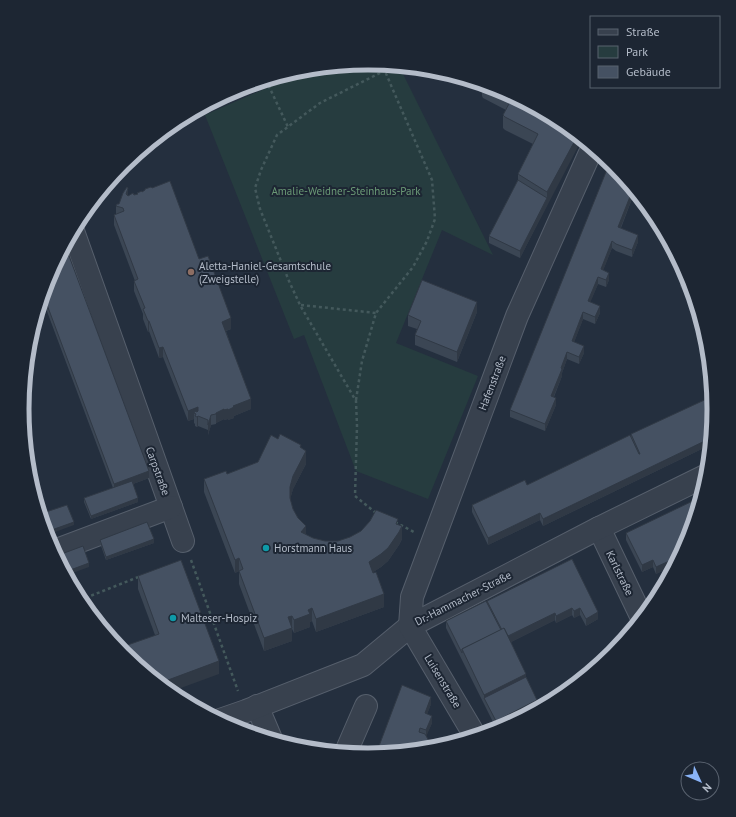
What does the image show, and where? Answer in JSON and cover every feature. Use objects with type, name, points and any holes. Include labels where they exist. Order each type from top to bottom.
[{"type":"street","name":"Hafenstraße","points":[[410,626],[412,597],[517,316],[590,153]]},
{"type":"street","name":"Carpstraße","points":[[75,237],[183,541]]},
{"type":"street","name":"Dr.-Hammacher-Straße","points":[[228,717],[363,665],[410,626],[599,528],[699,479]]},
{"type":"street","points":[[60,549],[171,507]]},
{"type":"street","name":"Karlstraße","points":[[599,528],[639,612]]},
{"type":"street","name":"Luisenstraße","points":[[410,626],[472,731]]},
{"type":"street","points":[[348,747],[366,706]]},
{"type":"street","points":[[252,709],[267,732]]},
{"type":"path","points":[[356,401],[300,304],[289,281],[260,209],[255,188],[261,170],[277,135],[320,103],[384,71],[432,180],[435,219],[427,241],[413,267],[376,313],[362,361],[356,401],[357,426],[355,496],[378,514]]},
{"type":"path","points":[[268,84],[288,127]]},
{"type":"path","points":[[300,304],[376,313]]},
{"type":"path","points":[[392,521],[432,541]]},
{"type":"path","points":[[183,541],[252,709]]},
{"type":"path","points":[[86,597],[146,574]]},
{"type":"green space","name":"Amalie-Weidner-Steinhaus-Park","points":[[346,70],[402,71],[493,255],[442,230],[396,343],[478,376],[428,499],[356,471],[304,335],[294,339],[205,115],[285,80],[302,76]]},
{"type":"building","points":[[511,101],[538,115],[575,141],[547,192],[518,174],[538,134],[503,115]]},
{"type":"building","points":[[607,168],[631,195],[618,227],[638,235],[632,250],[612,241],[601,269],[609,273],[606,280],[598,277],[588,301],[600,306],[595,317],[583,312],[572,341],[584,346],[579,357],[567,352],[551,396],[556,398],[545,424],[510,410]]},
{"type":"building","points":[[518,180],[547,198],[520,251],[489,236]]},
{"type":"building","points":[[170,181],[199,259],[208,256],[231,318],[222,322],[251,399],[233,406],[234,407],[228,410],[224,409],[211,415],[208,425],[208,420],[195,416],[196,414],[194,413],[195,411],[198,411],[198,407],[188,411],[163,347],[159,348],[143,309],[145,308],[134,281],[138,279],[114,215],[124,211],[123,208],[116,206],[119,204],[127,187],[126,194],[128,196],[133,193],[134,195],[138,194],[137,193],[142,192],[145,189]]},
{"type":"building","points":[[68,252],[149,471],[114,484],[46,303]]},
{"type":"building","points":[[422,280],[477,302],[457,352],[415,335],[421,321],[408,315]]},
{"type":"building","points":[[707,399],[705,441],[543,519],[540,513],[488,538],[472,505],[525,480],[527,485],[630,435],[640,454],[631,434]]},
{"type":"building","name":"Horstmann Haus","points":[[280,434],[301,445],[300,447],[306,451],[293,476],[290,487],[290,498],[293,509],[298,518],[306,526],[301,532],[313,538],[325,541],[338,541],[361,531],[370,521],[376,510],[398,519],[396,524],[402,526],[388,548],[369,562],[373,573],[376,572],[384,594],[316,619],[312,608],[308,610],[310,614],[294,620],[292,616],[288,617],[292,628],[264,638],[239,571],[243,569],[239,558],[235,560],[204,479],[226,471],[227,474],[258,462],[271,435],[278,439]]},
{"type":"building","points":[[132,481],[138,498],[91,516],[84,498]]},
{"type":"building","points":[[694,500],[681,538],[671,560],[656,567],[653,560],[642,565],[626,533]]},
{"type":"building","points":[[67,505],[74,522],[52,530],[46,512]]},
{"type":"building","points":[[147,522],[154,539],[106,557],[100,540]]},
{"type":"building","points":[[83,546],[89,563],[70,570],[62,554]]},
{"type":"building","points":[[572,559],[598,612],[586,619],[580,608],[574,611],[572,608],[556,616],[555,613],[508,636],[504,628],[502,630],[487,601]]},
{"type":"building","name":"Malteser-Hospiz","points":[[181,560],[219,661],[167,680],[144,663],[128,648],[126,646],[159,634],[138,576]]},
{"type":"building","points":[[486,601],[501,630],[462,649],[462,653],[446,621]]},
{"type":"building","points":[[504,628],[526,674],[484,695],[462,649]]},
{"type":"building","points":[[526,677],[537,700],[496,721],[484,698]]},
{"type":"building","points":[[402,685],[431,697],[425,713],[432,716],[426,730],[420,728],[419,732],[425,734],[429,742],[412,745],[378,748]]},
{"type":"place","name":"Aletta-Haniel-Gesamtschule (Zweigstelle)","points":[[191,272]]},
{"type":"place","name":"Horstmann Haus","points":[[266,548]]},
{"type":"place","name":"Malteser-Hospiz","points":[[173,618]]}]
